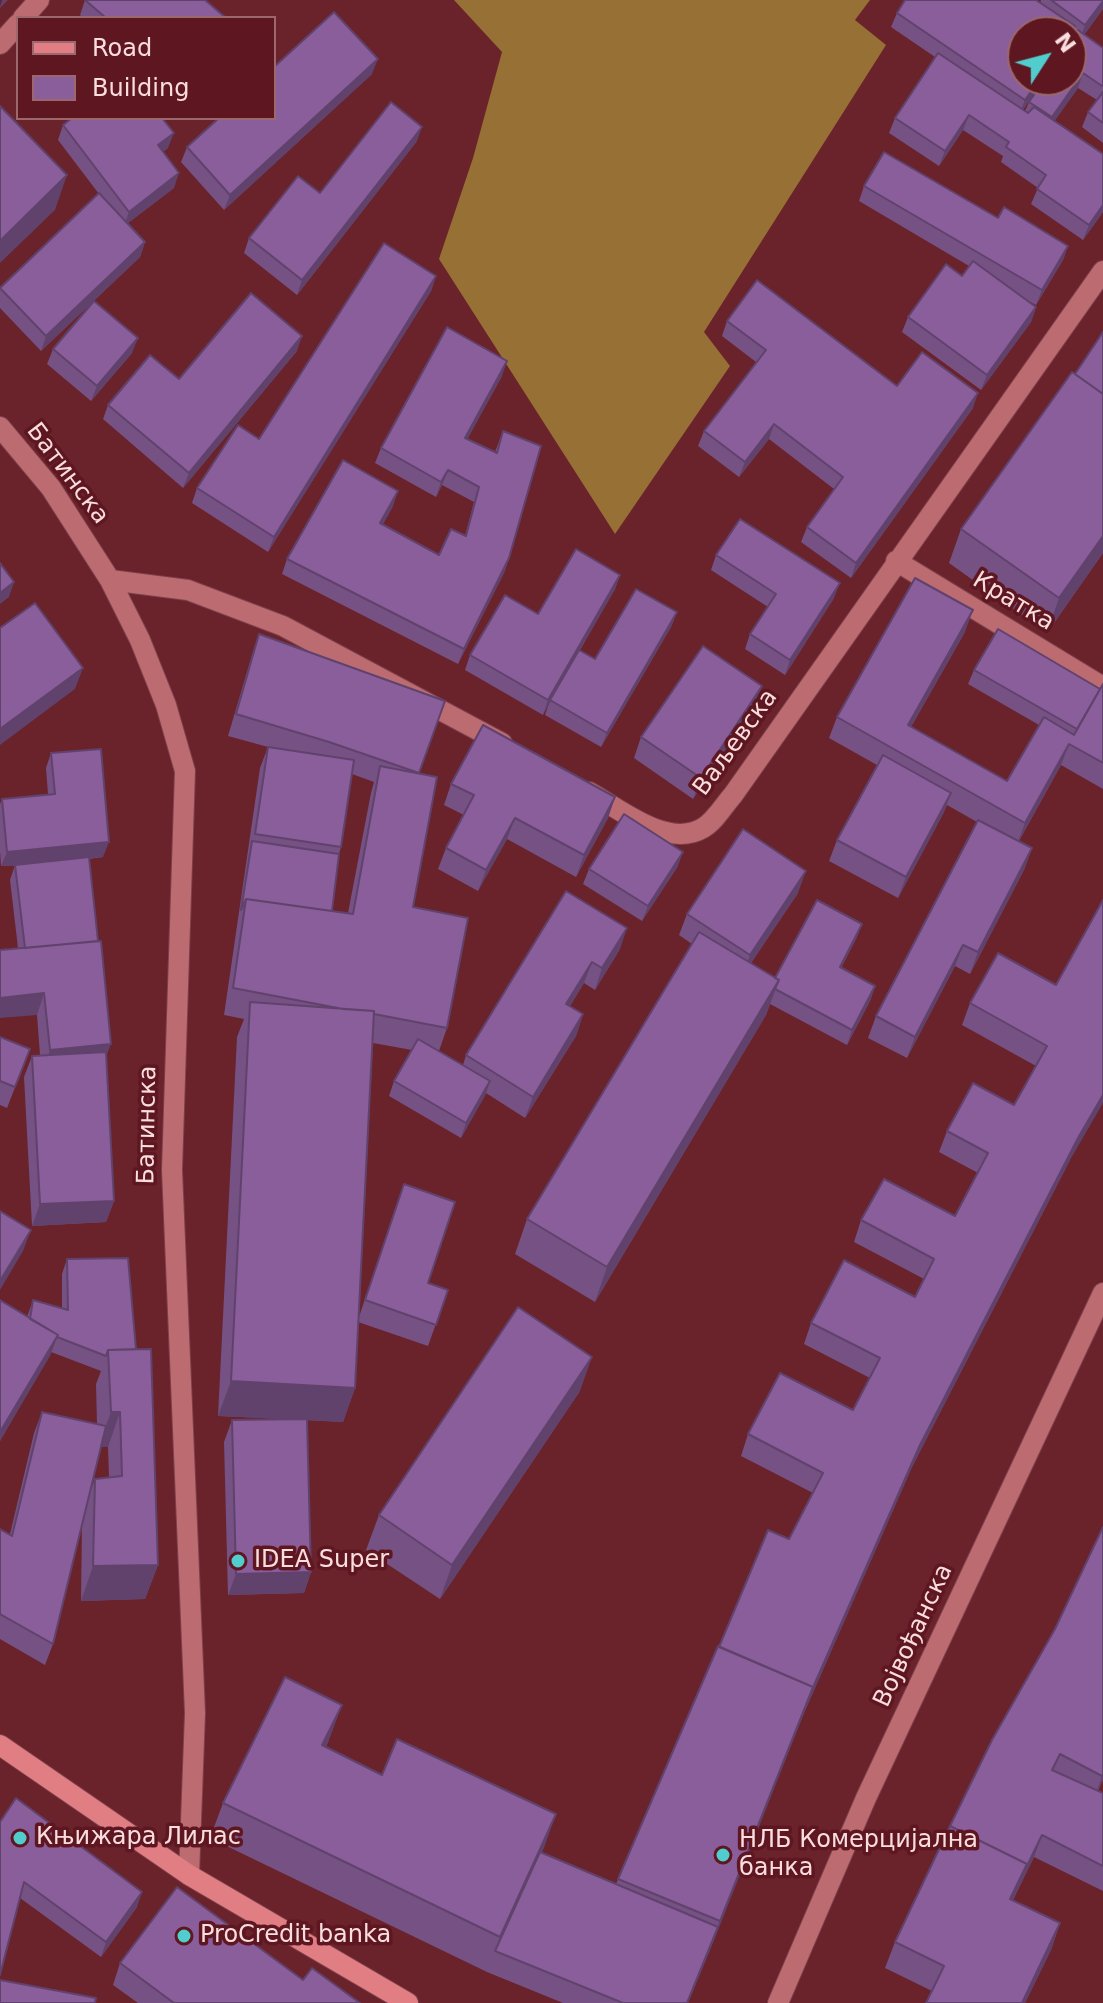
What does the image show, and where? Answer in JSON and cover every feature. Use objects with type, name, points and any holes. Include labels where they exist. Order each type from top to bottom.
[{"type":"main road","points":[[0,1745],[189,1875],[408,2003]]},
{"type":"street","points":[[25,16],[39,0]]},
{"type":"street","points":[[0,44],[16,26]]},
{"type":"street","name":"Ваљевска","points":[[568,780],[663,832],[686,835],[706,827],[733,795],[1103,271]]},
{"type":"street","name":"Батинска","points":[[0,427],[51,488],[110,580],[146,653],[185,771],[172,1170],[195,1713],[189,1875]]},
{"type":"street","name":"Кратка","points":[[896,561],[1103,687]]},
{"type":"street","points":[[110,580],[188,590],[283,626],[515,750]]},
{"type":"street","name":"Војвођанска","points":[[778,2003],[866,1798],[1103,1293]]},
{"type":"shaded area","points":[[454,0],[870,0],[855,20],[886,45],[704,332],[730,366],[615,534],[439,259],[473,158],[502,52]]},
{"type":"building","points":[[85,0],[205,0],[224,16],[104,16]]},
{"type":"building","points":[[905,0],[1036,0],[1060,16],[1007,16],[1007,88],[897,13]]},
{"type":"building","points":[[1051,0],[1103,0],[1087,22],[1087,16],[1073,16]]},
{"type":"building","points":[[334,12],[378,59],[230,195],[187,147],[217,120],[276,120],[276,65]]},
{"type":"building","points":[[1087,36],[1103,48],[1102,86],[1087,76]]},
{"type":"building","points":[[938,53],[1028,113],[1034,107],[1103,154],[1103,205],[1089,225],[1037,189],[1046,175],[1006,147],[1009,142],[969,115],[945,151],[895,118]]},
{"type":"building","points":[[1103,92],[1103,123],[1088,112]]},
{"type":"building","points":[[1033,96],[1067,96],[1052,117],[1029,102]]},
{"type":"building","points":[[391,102],[422,127],[302,280],[249,238],[298,176],[320,193]]},
{"type":"building","points":[[0,106],[67,175],[0,241]]},
{"type":"building","points":[[69,120],[164,120],[174,133],[158,145],[179,173],[129,212],[63,125]]},
{"type":"building","points":[[884,152],[998,218],[1004,207],[1068,246],[1042,290],[864,186]]},
{"type":"building","points":[[99,193],[145,242],[46,336],[0,288]]},
{"type":"building","points":[[384,243],[436,276],[274,537],[197,488],[238,425],[259,439]]},
{"type":"building","points":[[973,261],[1036,307],[987,375],[908,317],[946,264],[962,276]]},
{"type":"building","points":[[757,280],[897,386],[922,352],[978,393],[856,563],[807,527],[843,477],[774,424],[745,462],[704,431],[766,350],[727,321]]},
{"type":"building","points":[[251,293],[302,336],[189,473],[108,405],[150,355],[179,379]]},
{"type":"building","points":[[94,301],[138,338],[97,386],[53,349]]},
{"type":"building","points":[[447,327],[507,361],[465,438],[497,453],[503,431],[541,446],[509,558],[464,649],[287,559],[343,460],[398,491],[380,523],[439,555],[451,529],[466,536],[479,487],[448,470],[441,482],[381,448]]},
{"type":"building","points":[[1103,332],[1103,394],[1075,374]]},
{"type":"building","points":[[1072,372],[1103,394],[1103,536],[1059,598],[961,529]]},
{"type":"building","points":[[740,519],[840,583],[790,660],[750,634],[776,594],[716,555]]},
{"type":"building","points":[[576,549],[620,575],[548,700],[470,655],[505,595],[538,614]]},
{"type":"building","points":[[0,563],[14,582],[0,593]]},
{"type":"building","points":[[915,578],[973,610],[908,725],[1007,781],[1044,717],[1074,735],[1103,684],[1103,763],[1069,744],[1025,823],[837,717]]},
{"type":"building","points":[[636,589],[677,612],[607,733],[550,700],[579,650],[595,659]]},
{"type":"building","points":[[35,603],[83,668],[0,729],[0,628]]},
{"type":"building","points":[[998,629],[1100,689],[1077,729],[974,670]]},
{"type":"building","points":[[259,634],[445,701],[419,773],[236,714]]},
{"type":"building","points":[[703,646],[762,686],[701,778],[641,737]]},
{"type":"building","points":[[483,725],[615,797],[584,855],[515,818],[486,870],[446,848],[474,795],[451,784]]},
{"type":"building","points":[[268,747],[354,760],[341,847],[255,834]]},
{"type":"building","points":[[101,749],[109,842],[7,852],[2,799],[55,794],[51,753]]},
{"type":"building","points":[[883,755],[951,793],[906,877],[837,840]]},
{"type":"building","points":[[380,766],[437,777],[413,907],[468,918],[447,1028],[374,1014],[374,1011],[343,1009],[233,988],[246,899],[353,914]]},
{"type":"building","points":[[624,814],[683,852],[648,906],[589,869]]},
{"type":"building","points":[[978,820],[1032,848],[978,952],[963,945],[915,1037],[876,1016]]},
{"type":"building","points":[[743,829],[806,871],[750,955],[687,914]]},
{"type":"building","points":[[252,841],[339,854],[332,911],[246,899],[241,910]]},
{"type":"building","points":[[89,857],[98,941],[25,948],[15,865]]},
{"type":"building","points":[[566,891],[627,928],[602,968],[592,962],[566,1004],[583,1014],[533,1097],[466,1055]]},
{"type":"building","points":[[817,900],[862,924],[840,967],[875,986],[852,1030],[775,989],[779,980],[775,978]]},
{"type":"building","points":[[1103,900],[1103,1095],[920,1445],[811,1692],[813,1687],[719,1647],[768,1530],[789,1539],[823,1473],[748,1434],[780,1373],[853,1410],[880,1358],[811,1323],[844,1260],[915,1297],[934,1259],[861,1220],[884,1179],[955,1216],[988,1153],[947,1131],[973,1083],[1014,1105],[1047,1046],[970,1003],[998,953],[1056,985]]},
{"type":"building","points":[[699,932],[779,980],[607,1267],[527,1219]]},
{"type":"building","points":[[101,941],[111,1044],[50,1050],[44,993],[0,998],[0,950]]},
{"type":"building","points":[[250,1002],[374,1011],[355,1388],[231,1381]]},
{"type":"building","points":[[0,1037],[30,1049],[15,1087],[0,1081]]},
{"type":"building","points":[[418,1039],[490,1081],[466,1123],[394,1081]]},
{"type":"building","points":[[106,1052],[114,1201],[40,1204],[32,1056]]},
{"type":"building","points":[[404,1184],[455,1202],[428,1283],[448,1290],[436,1325],[365,1300]]},
{"type":"building","points":[[0,1211],[31,1230],[0,1281]]},
{"type":"building","points":[[128,1258],[136,1349],[108,1350],[106,1356],[57,1337],[30,1319],[33,1300],[68,1310],[67,1259]]},
{"type":"building","points":[[0,1300],[58,1335],[0,1432]]},
{"type":"building","points":[[518,1307],[592,1357],[452,1565],[379,1515]]},
{"type":"building","points":[[151,1349],[158,1565],[93,1566],[95,1479],[122,1476],[120,1412],[111,1412],[108,1350]]},
{"type":"building","points":[[42,1412],[106,1426],[53,1644],[0,1614],[0,1529],[12,1536]]},
{"type":"building","points":[[307,1419],[311,1572],[236,1574],[232,1420]]},
{"type":"building","points":[[1103,1527],[1103,1774],[1060,1754],[1052,1770],[1103,1793],[1103,1866],[1042,1835],[1025,1870],[1027,1864],[950,1826],[992,1740],[1055,1629]]},
{"type":"building","points":[[718,1646],[813,1687],[720,1921],[618,1879]]},
{"type":"building","points":[[285,1677],[342,1705],[322,1745],[382,1775],[397,1739],[556,1814],[500,1937],[223,1803]]},
{"type":"building","points":[[16,1798],[142,1892],[106,1942],[24,1882],[0,1975],[0,1822]]},
{"type":"building","points":[[950,1826],[1027,1864],[1010,1899],[1060,1923],[1022,2003],[926,2003],[944,1966],[895,1942]]},
{"type":"building","points":[[540,1852],[718,1927],[687,2003],[623,2003],[495,1951]]},
{"type":"building","points":[[177,1887],[303,1980],[312,1968],[360,2003],[174,2003],[120,1963]]},
{"type":"building","points":[[0,1980],[96,1998],[95,2003],[0,2003]]},
{"type":"place","name":"IDEA Super","points":[[238,1561]]},
{"type":"place","name":"Књижара Лилас","points":[[20,1838]]},
{"type":"place","name":"НЛБ Комерцијална банка","points":[[723,1855]]},
{"type":"place","name":"ProCredit banka","points":[[184,1936]]}]
